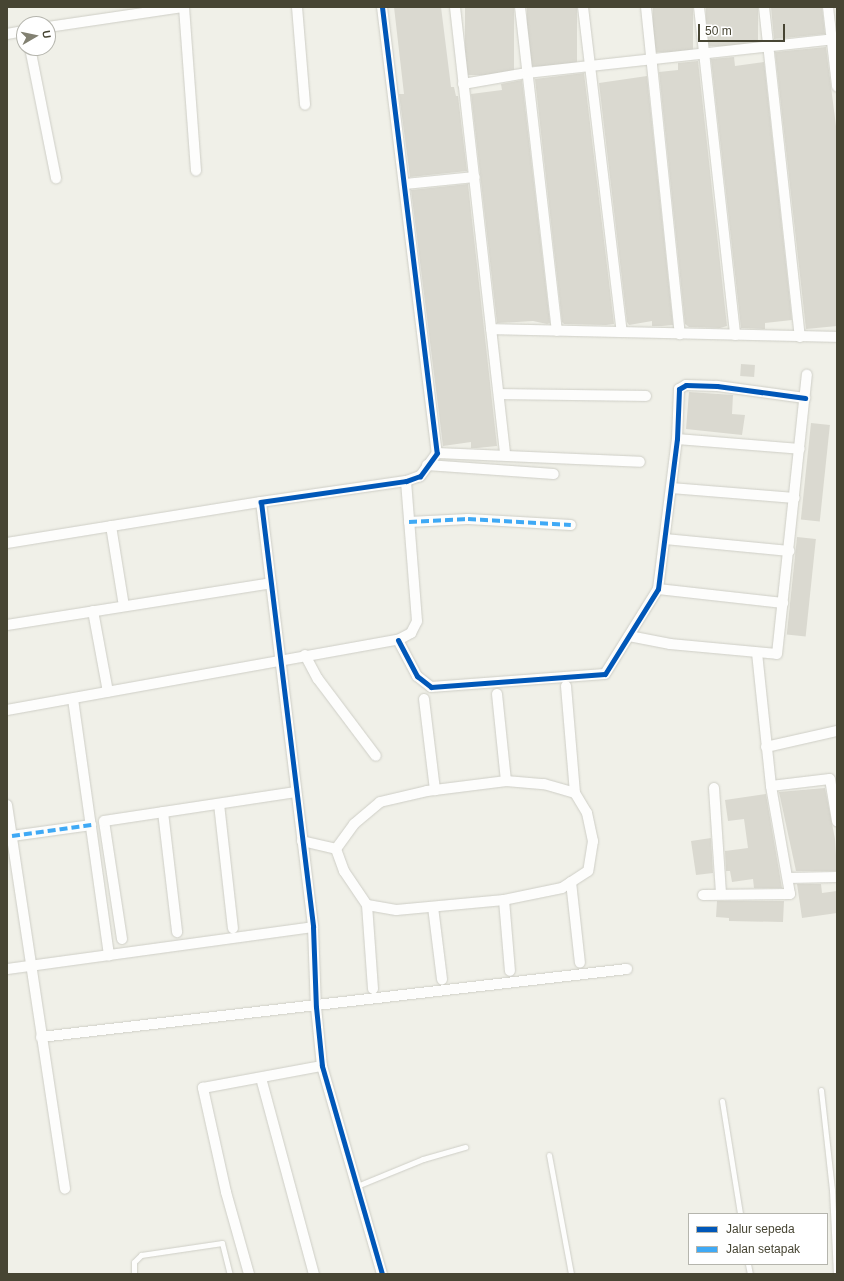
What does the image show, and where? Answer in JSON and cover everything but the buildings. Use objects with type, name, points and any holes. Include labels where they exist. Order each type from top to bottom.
[{"type":"street","points":[[56,25],[109,12],[183,7],[196,171]]},
{"type":"street","points":[[297,7],[305,105]]},
{"type":"street","points":[[7,543],[406,480],[420,476],[437,453],[382,7]]},
{"type":"street","points":[[455,7],[505,455]]},
{"type":"street","points":[[520,7],[557,331]]},
{"type":"street","points":[[583,7],[622,332]]},
{"type":"street","points":[[646,7],[680,334]]},
{"type":"street","points":[[699,7],[735,335]]},
{"type":"street","points":[[764,7],[800,337]]},
{"type":"street","points":[[828,7],[834,39],[837,86]]},
{"type":"street","points":[[463,84],[527,73],[834,39]]},
{"type":"street","points":[[32,56],[56,178]]},
{"type":"street","points":[[405,184],[475,177]]},
{"type":"street","points":[[491,330],[837,338]]},
{"type":"street","points":[[629,636],[670,644],[757,653],[772,656],[778,652],[807,375]]},
{"type":"street","points":[[398,640],[417,676],[431,687],[604,674],[658,589],[677,440],[679,389],[686,385],[805,398]]},
{"type":"street","points":[[498,394],[646,396]]},
{"type":"street","points":[[677,440],[800,449]]},
{"type":"street","points":[[437,453],[640,462]]},
{"type":"street","points":[[427,465],[554,474]]},
{"type":"street","points":[[7,710],[281,661],[305,655],[398,640],[411,632],[417,622],[406,480]]},
{"type":"street","points":[[671,488],[794,498]]},
{"type":"street","points":[[261,502],[313,927],[316,1007],[322,1066],[382,1274]]},
{"type":"street","points":[[409,522],[468,519],[571,525]]},
{"type":"street","points":[[111,526],[124,606]]},
{"type":"street","points":[[665,539],[789,551]]},
{"type":"street","points":[[7,625],[271,583]]},
{"type":"street","points":[[658,589],[783,603]]},
{"type":"street","points":[[93,611],[108,692]]},
{"type":"street","points":[[703,895],[721,893],[788,896],[788,878],[771,786],[766,747],[757,653]]},
{"type":"street","points":[[305,655],[318,679],[376,756]]},
{"type":"street","points":[[368,905],[396,910],[504,900],[562,888],[588,871],[593,841],[587,813],[575,793],[566,686]]},
{"type":"street","points":[[497,694],[506,780]]},
{"type":"street","points":[[73,699],[109,955]]},
{"type":"street","points":[[424,699],[435,790]]},
{"type":"street","points":[[766,747],[837,731]]},
{"type":"street","points":[[771,786],[830,779],[837,821]]},
{"type":"street","points":[[336,850],[354,824],[380,802],[435,790],[506,780],[544,784],[575,793]]},
{"type":"street","points":[[714,788],[721,893]]},
{"type":"street","points":[[122,939],[104,821],[296,792]]},
{"type":"street","points":[[219,804],[233,928]]},
{"type":"street","points":[[7,805],[30,966],[65,1189]]},
{"type":"street","points":[[163,812],[177,932]]},
{"type":"street","points":[[12,836],[91,825]]},
{"type":"street","points":[[302,841],[336,850]]},
{"type":"street","points":[[336,850],[344,871],[368,905],[374,989]]},
{"type":"street","points":[[788,878],[837,877]]},
{"type":"street","points":[[571,882],[580,963]]},
{"type":"street","points":[[504,900],[510,971]]},
{"type":"street","points":[[433,907],[442,979]]},
{"type":"street","points":[[7,969],[313,927]]},
{"type":"street","points":[[41,1037],[316,1007],[627,969]]},
{"type":"street","points":[[249,1274],[226,1192],[203,1089],[322,1066]]},
{"type":"street","points":[[261,1078],[314,1274]]},
{"type":"lane","points":[[821,1090],[832,1190],[836,1274]]},
{"type":"lane","points":[[722,1101],[740,1213]]},
{"type":"lane","points":[[357,1186],[423,1159],[465,1147]]},
{"type":"lane","points":[[549,1155],[573,1269],[571,1274]]},
{"type":"lane","points":[[134,1274],[134,1262],[141,1255],[222,1243],[230,1274]]},
{"type":"marked path","points":[[409,522],[468,519],[571,525]]},
{"type":"marked path","points":[[12,836],[91,825]]},
{"type":"cycle path","points":[[382,7],[437,453],[420,476],[406,481],[261,502],[313,927],[316,1007],[322,1066],[382,1274]]},
{"type":"cycle path","points":[[398,640],[417,676],[431,687],[605,674],[658,589],[677,439],[679,389],[686,385],[717,386],[805,398]]}]
